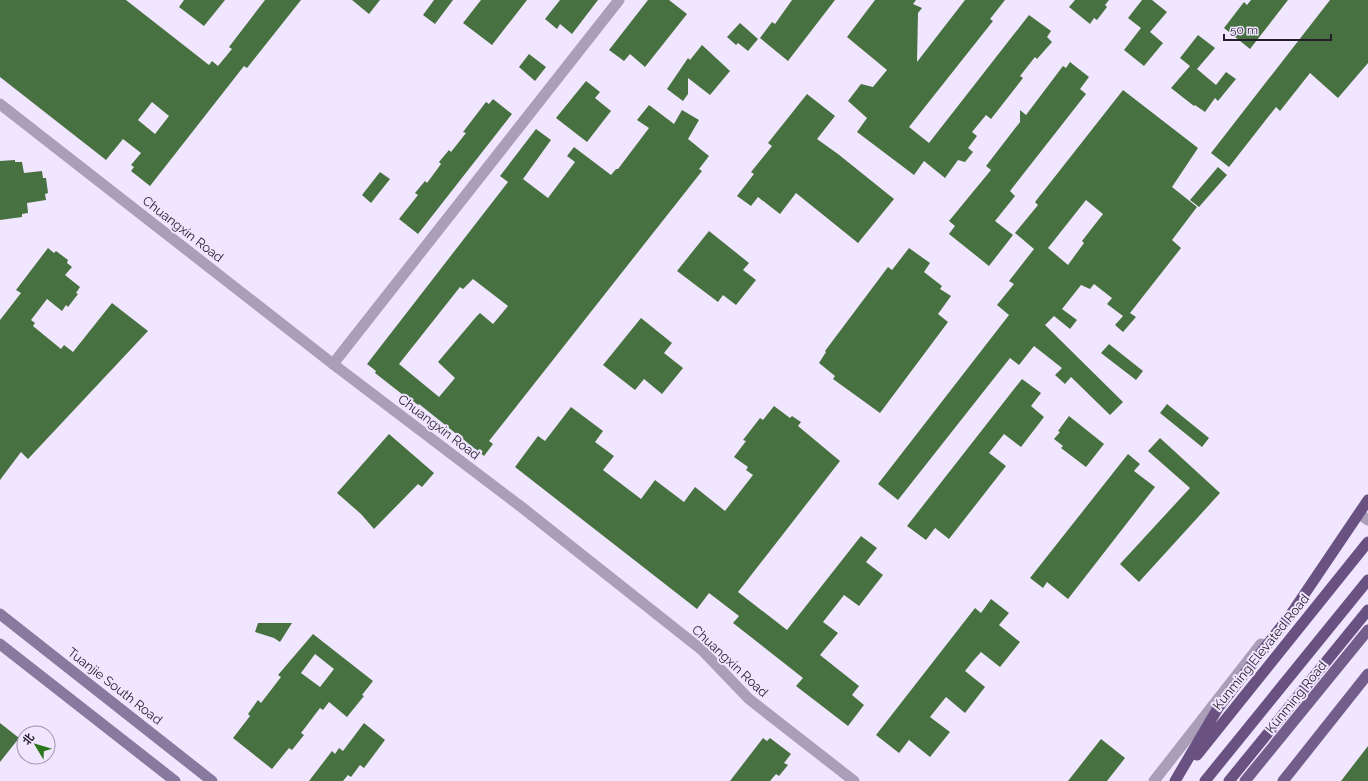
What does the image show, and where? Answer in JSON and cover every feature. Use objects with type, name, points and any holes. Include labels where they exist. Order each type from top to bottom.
[{"type":"highway","points":[[1176,781],[1218,708],[1291,614],[1368,500]]},
{"type":"highway","name":"Kunming Elevated Road","points":[[1176,781],[1368,542]]},
{"type":"highway","points":[[1205,781],[1368,580]]},
{"type":"highway","points":[[1229,781],[1368,610]]},
{"type":"main road","name":"Tuanjie South Road","points":[[0,614],[212,781]]},
{"type":"main road","name":"Kunming Road","points":[[1245,781],[1368,630]]},
{"type":"main road","points":[[0,644],[175,781]]},
{"type":"main road","points":[[1283,781],[1368,674]]},
{"type":"street","points":[[333,364],[619,0]]},
{"type":"street","name":"Chuangxin Road","points":[[0,104],[333,364],[524,509],[696,645],[749,699],[854,781]]},
{"type":"street","points":[[1154,781],[1365,518],[1368,506]]},
{"type":"building","points":[[0,0],[126,0],[209,65],[212,61],[218,66],[232,49],[229,47],[265,0],[301,0],[247,68],[244,66],[150,186],[131,171],[134,167],[131,165],[141,153],[123,139],[106,160],[0,77]],"holes":[[[152,102],[169,116],[155,134],[138,120]]]},
{"type":"building","points":[[184,0],[225,0],[204,26],[179,7]]},
{"type":"building","points":[[352,0],[380,0],[369,14]]},
{"type":"building","points":[[434,0],[453,0],[435,24],[423,15]]},
{"type":"building","points":[[481,0],[527,0],[492,45],[463,23]]},
{"type":"building","points":[[560,0],[598,0],[572,34],[560,24],[557,29],[545,19]]},
{"type":"building","points":[[648,0],[669,0],[687,14],[645,67],[630,54],[624,61],[609,50]]},
{"type":"building","points":[[792,0],[835,0],[788,61],[760,38],[772,22],[775,24]]},
{"type":"building","points":[[875,0],[916,0],[913,4],[922,8],[918,13],[917,62],[965,0],[1005,0],[990,19],[993,21],[909,127],[929,143],[1029,15],[1051,31],[1047,37],[1052,42],[1037,59],[1035,57],[1020,76],[1023,78],[991,119],[986,115],[972,132],[977,136],[968,148],[973,152],[965,162],[958,160],[945,178],[924,161],[914,175],[857,132],[867,118],[848,101],[861,84],[873,87],[887,70],[847,37]]},
{"type":"building","points":[[1075,0],[1109,0],[1105,5],[1107,7],[1097,20],[1094,18],[1090,24],[1069,7]]},
{"type":"building","points":[[1142,0],[1152,0],[1167,12],[1150,32],[1163,43],[1144,66],[1124,50],[1141,28],[1128,18]]},
{"type":"building","points":[[1251,0],[1288,0],[1250,49],[1224,28],[1244,2],[1247,5]]},
{"type":"building","points":[[1330,0],[1368,0],[1368,63],[1338,98],[1310,73],[1280,111],[1276,107],[1229,167],[1211,153]]},
{"type":"building","points":[[740,23],[758,39],[748,51],[738,43],[736,45],[727,37]]},
{"type":"building","points":[[1198,35],[1215,48],[1197,69],[1216,85],[1226,72],[1236,79],[1218,101],[1215,98],[1205,112],[1195,105],[1194,106],[1171,88],[1190,66],[1180,58]]},
{"type":"building","points":[[702,45],[730,71],[710,95],[688,78],[688,94],[683,101],[667,89],[688,58],[690,60]]},
{"type":"building","points":[[529,54],[546,67],[535,81],[519,67]]},
{"type":"building","points":[[1070,62],[1089,77],[1080,89],[1086,94],[1010,191],[1015,196],[995,221],[1013,235],[989,266],[949,234],[955,226],[949,221],[991,170],[986,166],[1020,122],[1020,110],[1026,115],[1063,66],[1066,68]]},
{"type":"building","points":[[586,81],[600,92],[595,98],[611,111],[587,142],[556,118]]},
{"type":"building","points":[[1123,90],[1198,148],[1172,187],[1197,207],[1172,240],[1181,248],[1130,313],[1136,317],[1123,332],[1115,325],[1123,316],[1107,304],[1112,298],[1094,284],[1090,289],[1081,285],[1062,309],[1077,320],[1070,329],[1054,316],[1045,325],[1123,402],[1110,415],[1071,377],[1065,384],[1055,375],[1062,368],[1034,346],[1019,365],[1010,358],[898,500],[878,484],[1009,315],[997,305],[1014,284],[1009,281],[1034,249],[1015,233],[1038,205],[1035,202]],"holes":[[[1086,200],[1103,214],[1082,241],[1084,243],[1068,265],[1048,248]]]},
{"type":"building","points":[[807,94],[835,116],[817,139],[894,199],[858,243],[796,193],[780,214],[758,197],[751,206],[737,196],[754,174],[751,172],[772,146],[768,143]]},
{"type":"building","points":[[493,99],[512,114],[418,234],[399,219],[418,195],[415,193],[425,181],[427,183],[441,164],[439,162],[449,150],[451,152],[466,133],[463,132],[486,102],[489,104]]},
{"type":"building","points":[[649,105],[674,124],[682,110],[699,120],[688,139],[709,156],[699,169],[702,171],[489,441],[493,444],[484,456],[419,404],[418,405],[408,397],[407,398],[375,373],[376,371],[367,364],[508,182],[500,176],[536,129],[551,140],[523,179],[548,198],[575,162],[567,156],[574,147],[611,175],[616,169],[618,169],[649,128],[637,120]],"holes":[[[473,279],[508,306],[493,324],[480,313],[438,362],[455,378],[439,397],[399,364],[460,287],[463,289]]]},
{"type":"building","points":[[15,160],[15,162],[22,162],[24,173],[42,171],[43,178],[46,178],[48,193],[45,194],[46,200],[27,203],[28,213],[22,214],[22,217],[0,220],[0,161]]},
{"type":"building","points":[[1218,167],[1227,175],[1199,207],[1190,200]]},
{"type":"building","points":[[380,172],[390,179],[371,203],[362,195]]},
{"type":"building","points":[[709,231],[749,263],[743,270],[756,280],[736,305],[723,295],[718,302],[677,271]]},
{"type":"building","points":[[48,248],[54,253],[56,251],[68,260],[67,263],[72,267],[65,275],[80,287],[76,293],[78,294],[68,307],[66,305],[62,311],[47,299],[31,320],[35,323],[33,326],[61,349],[64,345],[73,352],[112,303],[148,331],[28,459],[21,452],[0,480],[0,320],[21,293],[16,290]]},
{"type":"building","points":[[909,248],[930,263],[924,272],[942,286],[940,289],[951,296],[938,314],[948,322],[880,413],[833,379],[835,376],[819,363],[826,352],[825,351],[888,267],[892,270]]},
{"type":"building","points":[[641,318],[672,343],[664,353],[683,368],[662,394],[644,379],[635,390],[603,365]]},
{"type":"building","points":[[1109,344],[1143,371],[1136,380],[1101,353]]},
{"type":"building","points":[[1022,379],[1041,393],[1031,406],[1044,417],[1021,447],[1004,434],[989,453],[1006,466],[949,539],[935,528],[926,540],[907,526]]},
{"type":"building","points":[[1167,404],[1209,438],[1202,447],[1160,413]]},
{"type":"building","points":[[774,406],[790,418],[792,416],[801,422],[798,426],[840,461],[738,592],[787,630],[861,536],[877,548],[866,562],[883,575],[859,606],[844,595],[823,622],[838,633],[820,655],[859,686],[852,695],[864,705],[848,726],[796,686],[803,678],[733,623],[739,616],[709,593],[697,609],[515,467],[538,436],[545,441],[571,407],[603,431],[595,442],[614,456],[603,470],[641,499],[655,480],[684,502],[695,487],[725,511],[753,475],[746,470],[748,467],[734,457],[746,441],[743,440],[760,418],[763,420]]},
{"type":"building","points":[[1069,416],[1104,444],[1086,467],[1061,448],[1063,446],[1054,439],[1060,432],[1058,431]]},
{"type":"building","points":[[389,434],[434,473],[422,487],[418,484],[374,529],[361,514],[337,493]]},
{"type":"building","points":[[1160,438],[1220,493],[1139,582],[1120,564],[1190,488],[1148,451]]},
{"type":"building","points":[[1128,454],[1140,464],[1134,471],[1155,487],[1068,599],[1047,582],[1043,588],[1030,578]]},
{"type":"building","points":[[991,599],[1009,613],[999,625],[1020,642],[1000,667],[981,652],[965,671],[985,687],[965,713],[946,697],[930,717],[950,732],[930,757],[909,740],[899,753],[876,735],[975,608],[981,613]]},
{"type":"building","points":[[258,623],[292,623],[280,642],[274,638],[255,632]]},
{"type":"building","points":[[313,634],[373,681],[362,695],[364,696],[347,717],[329,702],[323,710],[320,708],[301,733],[304,735],[292,750],[289,748],[272,769],[233,738],[250,716],[248,714],[258,700],[261,703],[281,677],[278,675]],"holes":[[[315,654],[334,669],[320,687],[301,673]]]},
{"type":"building","points":[[0,723],[16,736],[16,742],[0,762]]},
{"type":"building","points":[[364,723],[385,740],[364,768],[360,765],[351,777],[348,775],[343,781],[309,781],[332,751],[335,754],[339,748],[343,751]]},
{"type":"building","points":[[763,738],[767,741],[770,738],[791,754],[784,763],[788,765],[779,776],[776,774],[770,781],[730,781]]},
{"type":"building","points":[[1101,739],[1125,758],[1107,781],[1068,781]]},
{"type":"building","points":[[1368,746],[1368,781],[1341,781]]}]
